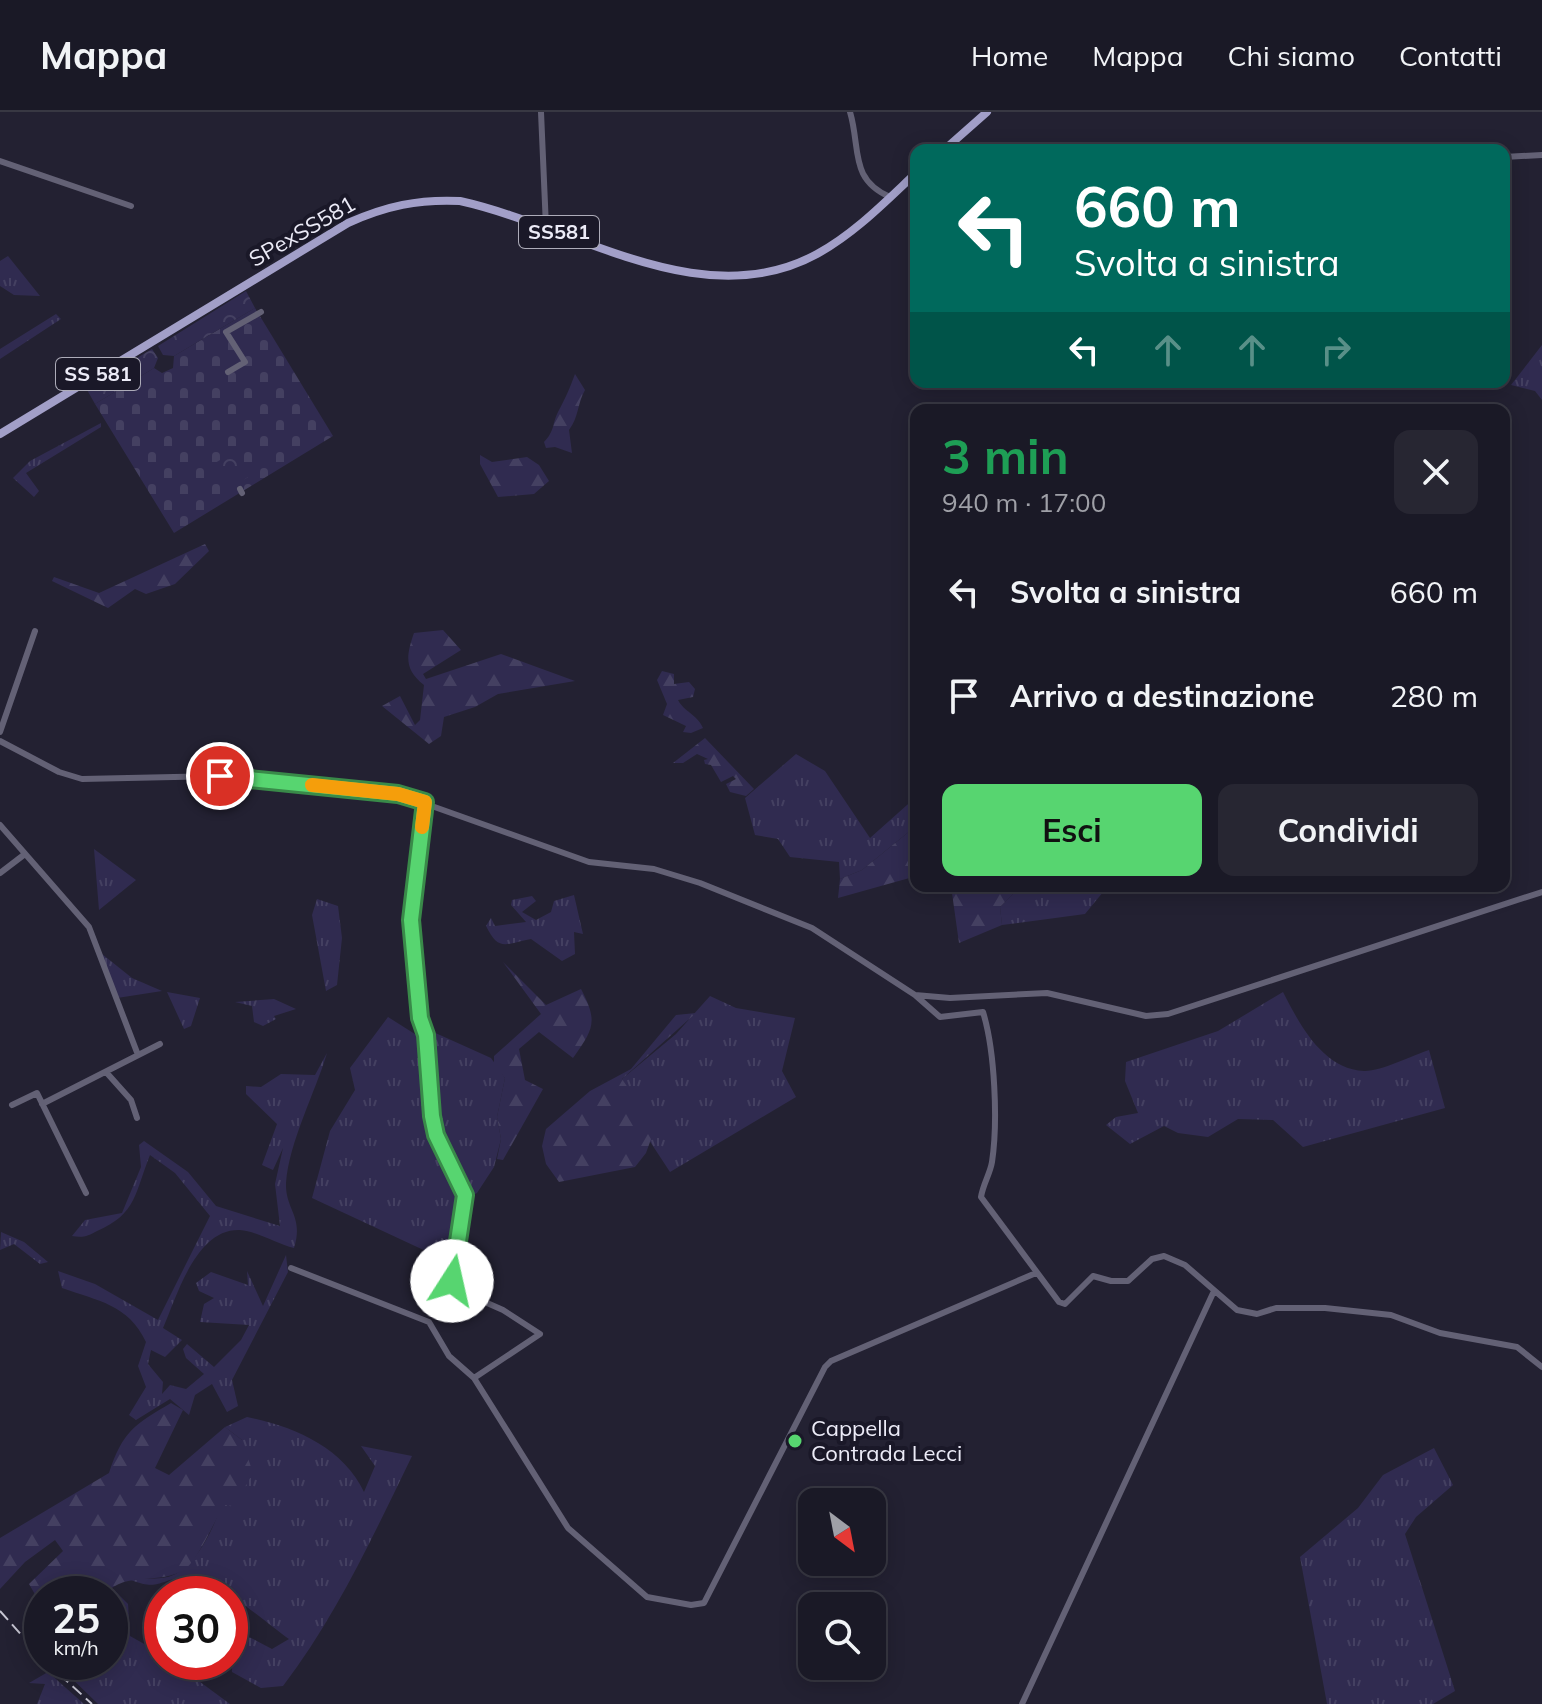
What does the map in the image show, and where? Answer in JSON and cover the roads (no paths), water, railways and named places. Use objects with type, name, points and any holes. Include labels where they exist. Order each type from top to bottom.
[{"type":"main road","points":[[951,144],[987,112]]},
{"type":"main road","name":"SPexSS581","points":[[197,314],[348,223],[399,203],[429,199],[460,201],[654,264],[715,277],[741,276],[780,268],[814,255],[841,239],[910,179]]},
{"type":"main road","name":"SS 581","points":[[0,434],[197,314]]},
{"type":"street","points":[[541,112],[546,227]]},
{"type":"street","points":[[850,112],[862,177],[872,189],[890,197]]},
{"type":"street","points":[[1510,157],[1542,155]]},
{"type":"street","points":[[0,161],[131,206]]},
{"type":"street","points":[[228,372],[245,362],[226,332],[261,312]]},
{"type":"street","points":[[0,732],[35,631]]},
{"type":"street","points":[[0,741],[59,772],[82,779],[220,776],[398,794],[589,862],[654,869],[700,883],[812,928],[915,995],[940,1017],[983,1012]]},
{"type":"street","points":[[425,802],[411,920],[434,1125],[465,1195],[453,1288],[503,1310],[540,1334],[474,1378]]},
{"type":"street","points":[[0,825],[89,927],[138,1055]]},
{"type":"street","points":[[0,873],[25,854]]},
{"type":"street","points":[[915,995],[950,998],[1047,993],[1146,1016],[1168,1014],[1542,892]]},
{"type":"street","points":[[993,995],[983,1012],[992,1046],[992,1164],[983,1181],[981,1197],[1059,1302],[1065,1304],[1093,1276],[1111,1281],[1128,1281],[1152,1259],[1164,1256],[1185,1265],[1237,1310],[1257,1314],[1276,1308],[1303,1308],[1391,1315],[1440,1333],[1517,1347],[1542,1367]]},
{"type":"street","points":[[42,1104],[160,1044]]},
{"type":"street","points":[[106,1072],[131,1100],[137,1118]]},
{"type":"street","points":[[12,1105],[37,1093],[86,1193]]},
{"type":"street","points":[[291,1268],[429,1322],[449,1356],[474,1378],[568,1528],[647,1597],[700,1606],[825,1367],[831,1361],[1036,1273]]},
{"type":"street","points":[[1022,1704],[1214,1291]]},
{"type":"railway","points":[[0,1611],[24,1638]]},
{"type":"railway","points":[[66,1680],[92,1704]]},
{"type":"place","name":"Cappella Contrada Lecci","points":[[795,1441]]}]
